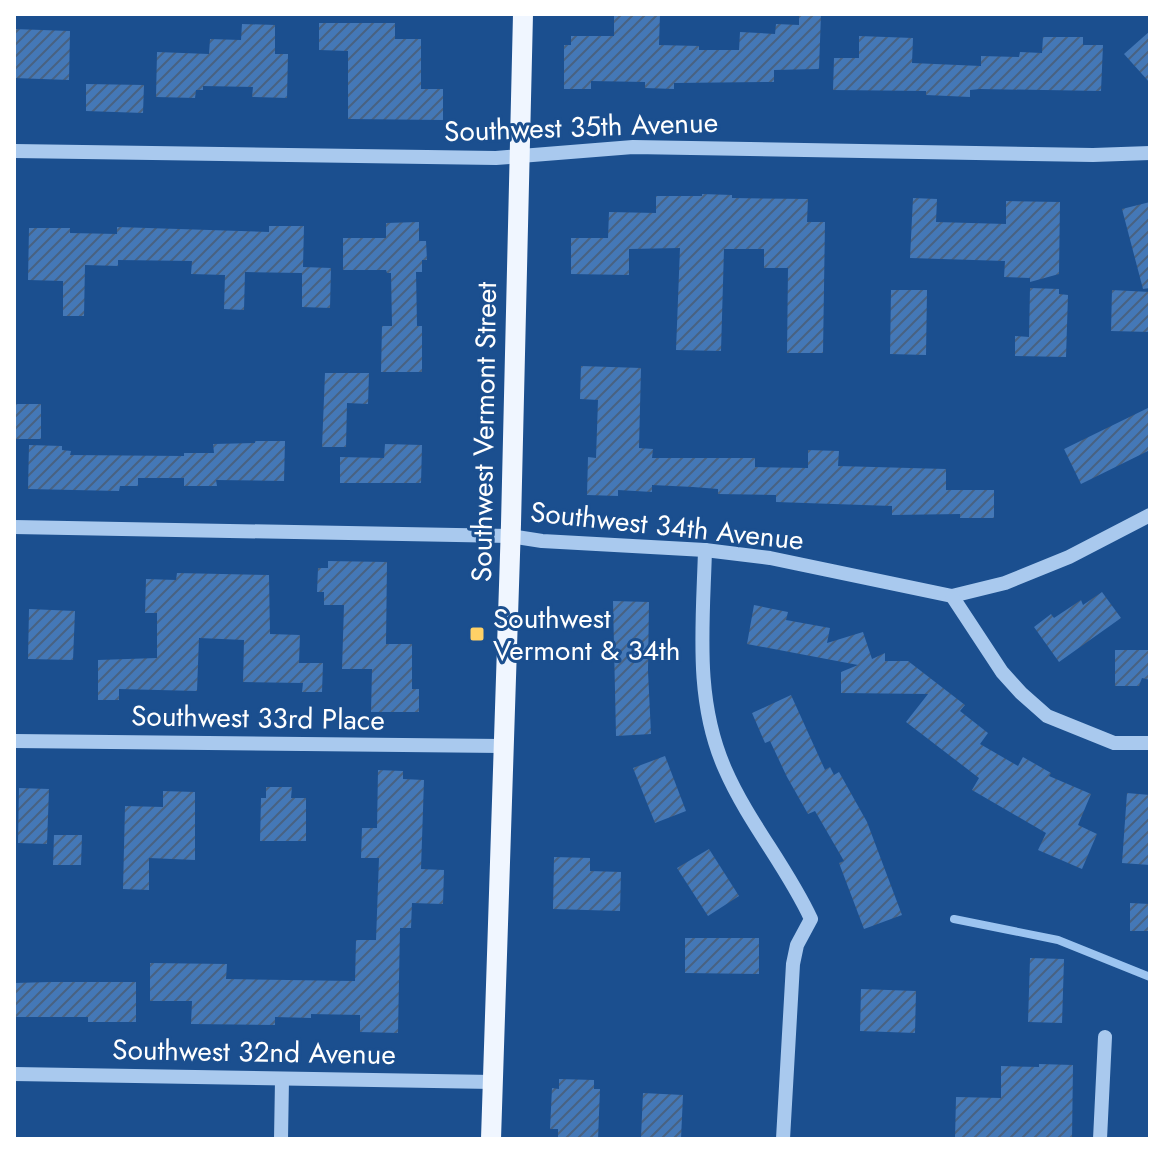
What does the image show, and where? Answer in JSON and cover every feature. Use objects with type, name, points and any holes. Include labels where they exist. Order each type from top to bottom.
[{"type":"main road","name":"Southwest Vermont Street","points":[[491,1139],[523,14]]},
{"type":"street","name":"Southwest 35th Avenue","points":[[14,151],[496,158],[633,147],[1093,155],[1150,153]]},
{"type":"street","name":"Southwest 34th Avenue","points":[[14,527],[510,536],[542,541],[705,550],[770,558],[952,596],[1005,583],[1069,557],[1150,515]]},
{"type":"street","points":[[705,550],[702,667],[703,691],[711,730],[741,800],[811,919],[797,945],[793,964],[783,1139]]},
{"type":"street","points":[[952,596],[1002,672],[1047,716],[1114,743],[1150,743]]},
{"type":"street","name":"Southwest 33rd Place","points":[[14,741],[502,746]]},
{"type":"street","points":[[1100,1139],[1105,1037]]},
{"type":"street","name":"Southwest 32nd Avenue","points":[[14,1074],[493,1082]]},
{"type":"street","points":[[281,1139],[282,1080]]},
{"type":"building","points":[[614,14],[660,14],[659,45],[699,46],[699,50],[739,50],[740,32],[775,34],[776,24],[799,25],[799,14],[821,14],[819,69],[774,70],[774,82],[674,83],[674,89],[645,88],[645,82],[591,81],[591,89],[564,89],[564,45],[571,45],[571,36],[614,36]]},
{"type":"building","points":[[319,23],[395,23],[395,39],[421,39],[421,89],[443,89],[443,120],[348,119],[348,51],[319,50]]},
{"type":"building","points":[[242,24],[275,25],[275,54],[288,54],[287,98],[252,97],[253,87],[203,86],[203,90],[196,90],[195,98],[156,97],[157,52],[209,54],[210,39],[241,40]]},
{"type":"building","points":[[14,29],[70,31],[69,80],[14,78]]},
{"type":"building","points":[[1150,31],[1150,83],[1124,54]]},
{"type":"building","points":[[859,36],[913,38],[912,63],[981,66],[981,56],[1019,57],[1020,52],[1042,53],[1043,37],[1083,37],[1083,45],[1103,45],[1101,91],[980,89],[970,90],[970,97],[926,95],[926,91],[833,90],[834,58],[859,58]]},
{"type":"building","points":[[86,84],[144,85],[143,113],[86,111]]},
{"type":"building","points":[[732,195],[732,198],[808,199],[807,222],[825,222],[823,353],[787,353],[788,268],[764,268],[764,249],[724,249],[721,351],[676,350],[680,248],[629,249],[629,275],[571,274],[571,238],[608,238],[609,212],[656,213],[656,196]]},
{"type":"building","points":[[913,198],[937,199],[936,222],[1006,224],[1006,201],[1060,202],[1059,274],[1030,282],[1030,278],[1004,277],[1005,261],[910,258]]},
{"type":"building","points":[[1150,202],[1150,288],[1143,289],[1122,209]]},
{"type":"building","points":[[419,222],[419,241],[426,241],[427,260],[422,260],[422,272],[416,272],[417,326],[422,326],[422,372],[381,372],[382,326],[392,326],[391,273],[386,270],[343,270],[343,238],[386,238],[386,223]]},
{"type":"building","points":[[269,226],[304,226],[303,267],[331,268],[330,308],[302,307],[302,273],[245,272],[244,310],[224,309],[225,275],[191,274],[192,261],[118,260],[118,266],[85,265],[84,316],[63,316],[63,281],[28,280],[29,228],[70,228],[70,233],[117,234],[117,227],[269,232]]},
{"type":"building","points":[[1030,288],[1059,289],[1059,294],[1068,295],[1066,357],[1015,356],[1015,336],[1029,337]]},
{"type":"building","points":[[891,290],[927,290],[926,355],[890,354]]},
{"type":"building","points":[[1112,290],[1150,292],[1150,332],[1111,331]]},
{"type":"building","points":[[581,366],[641,368],[639,448],[653,449],[652,458],[755,458],[755,467],[808,468],[808,450],[839,451],[838,466],[946,469],[946,490],[994,490],[994,518],[960,518],[960,514],[892,515],[892,506],[776,502],[776,495],[718,494],[718,489],[693,487],[652,485],[652,492],[618,490],[618,496],[587,495],[588,457],[596,458],[598,400],[580,399]]},
{"type":"building","points":[[325,373],[369,373],[368,404],[347,403],[346,447],[322,447]]},
{"type":"building","points":[[14,404],[41,404],[41,439],[14,439]]},
{"type":"building","points":[[1150,407],[1150,450],[1081,484],[1064,449]]},
{"type":"building","points":[[285,441],[284,481],[216,480],[217,486],[184,486],[184,478],[138,478],[138,486],[120,486],[119,491],[28,489],[29,445],[62,446],[62,450],[71,451],[70,455],[184,456],[184,453],[214,453],[213,444]]},
{"type":"building","points":[[385,444],[422,445],[421,483],[340,483],[340,457],[384,458]]},
{"type":"building","points":[[328,561],[387,562],[386,644],[412,644],[412,689],[419,689],[419,712],[371,712],[372,669],[342,669],[344,605],[324,605],[324,592],[317,592],[318,568],[328,568]]},
{"type":"building","points":[[177,573],[269,575],[270,634],[300,635],[299,663],[323,663],[322,692],[302,692],[303,683],[243,682],[244,640],[199,638],[197,691],[119,689],[119,700],[98,700],[98,660],[157,658],[157,613],[145,613],[146,579],[176,580]]},
{"type":"building","points":[[1102,592],[1121,618],[1059,662],[1034,627],[1051,614],[1054,618],[1081,600],[1083,605]]},
{"type":"building","points":[[613,601],[649,602],[651,734],[616,736]]},
{"type":"building","points":[[754,605],[788,612],[786,620],[830,628],[827,643],[863,632],[872,659],[885,653],[885,661],[908,661],[965,705],[960,711],[988,733],[980,744],[1018,766],[1023,757],[1051,773],[1049,776],[1091,794],[1078,825],[1097,834],[1082,869],[1038,850],[1046,833],[972,790],[979,778],[906,722],[928,694],[841,693],[841,672],[858,665],[747,644]]},
{"type":"building","points":[[29,609],[75,611],[73,660],[28,659]]},
{"type":"building","points":[[1115,650],[1150,650],[1150,680],[1142,678],[1139,686],[1115,686]]},
{"type":"building","points":[[791,695],[825,770],[830,767],[834,775],[839,772],[867,822],[902,915],[864,929],[839,863],[844,861],[815,811],[808,814],[770,741],[765,743],[752,713]]},
{"type":"building","points":[[665,756],[686,811],[655,823],[633,768]]},
{"type":"building","points":[[378,770],[403,771],[403,779],[424,780],[421,869],[444,870],[443,904],[412,903],[411,928],[400,928],[398,1033],[360,1032],[360,1015],[275,1017],[275,1025],[191,1024],[192,1001],[150,1001],[150,963],[227,964],[226,979],[355,981],[356,940],[376,940],[379,858],[361,858],[362,828],[377,828]]},
{"type":"building","points":[[266,787],[292,787],[291,798],[306,798],[306,841],[260,841],[261,798],[266,798]]},
{"type":"building","points":[[19,788],[49,789],[47,844],[18,843]]},
{"type":"building","points":[[163,791],[195,792],[195,860],[149,858],[149,890],[123,889],[125,806],[163,807]]},
{"type":"building","points":[[1127,793],[1150,795],[1150,865],[1122,863]]},
{"type":"building","points":[[54,835],[82,835],[81,865],[53,865]]},
{"type":"building","points":[[709,849],[739,896],[708,916],[677,868]]},
{"type":"building","points":[[554,857],[590,858],[590,871],[621,872],[620,911],[553,909]]},
{"type":"building","points":[[1130,903],[1150,904],[1150,931],[1130,931]]},
{"type":"building","points":[[685,938],[759,938],[759,974],[685,973]]},
{"type":"building","points":[[1030,958],[1064,959],[1062,1023],[1028,1022]]},
{"type":"building","points":[[136,982],[136,1022],[88,1022],[88,1017],[14,1017],[14,983]]},
{"type":"building","points":[[861,989],[916,991],[915,1033],[860,1031]]},
{"type":"building","points":[[1039,1064],[1073,1065],[1072,1139],[955,1139],[956,1097],[1001,1098],[1001,1066],[1039,1067]]},
{"type":"building","points":[[559,1079],[594,1080],[594,1089],[600,1089],[598,1139],[558,1139],[558,1129],[550,1129],[552,1088],[559,1089]]},
{"type":"building","points":[[643,1093],[683,1095],[681,1139],[641,1137]]},
{"type":"waterway","points":[[954,919],[1058,940],[1150,977]]},
{"type":"place","name":"Southwest Vermont & 34th","points":[[477,634]]}]
